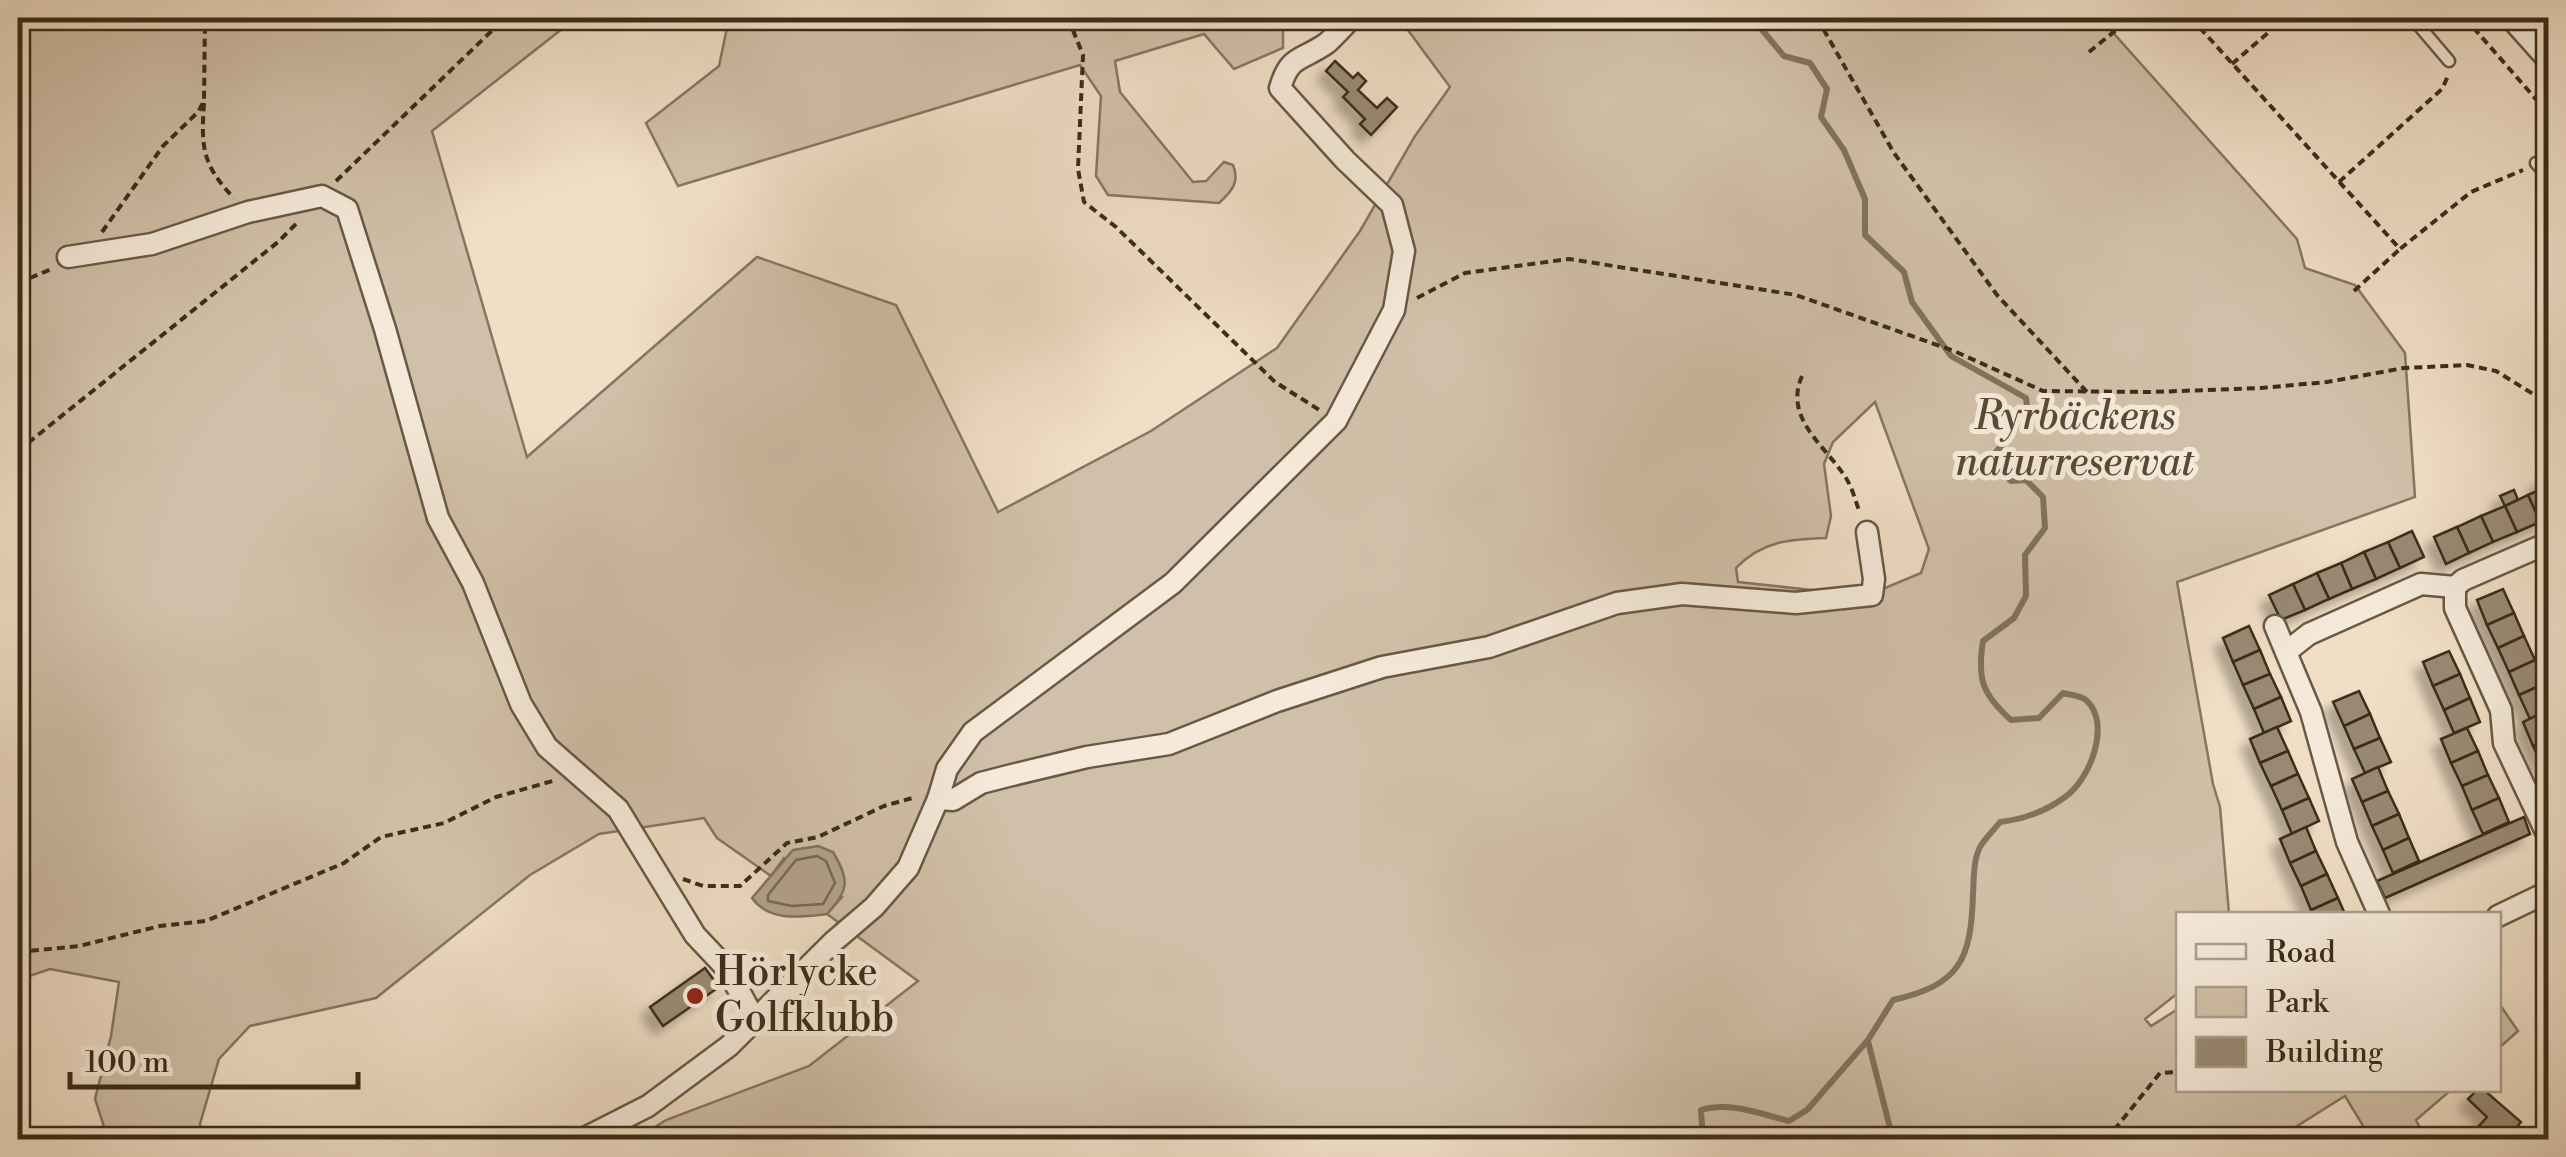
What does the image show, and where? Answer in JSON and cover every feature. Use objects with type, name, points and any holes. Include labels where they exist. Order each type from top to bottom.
[{"type":"street","points":[[2514,18],[2548,56]]},
{"type":"street","points":[[581,1140],[648,1106],[729,1046],[833,942],[874,907],[908,868],[947,768],[973,732],[1172,583],[1336,421],[1394,310],[1404,251],[1392,205],[1280,88],[1284,72],[1298,56],[1325,45],[1345,25]]},
{"type":"street","points":[[68,257],[152,244],[248,212],[322,196],[347,209],[438,518],[473,583],[521,704],[548,748],[618,809],[695,935],[728,970],[754,1020]]},
{"type":"street","points":[[939,794],[952,800],[982,783],[1008,776],[1087,757],[1169,744],[1330,684],[1382,668],[1488,647],[1616,604],[1682,594],[1796,603],[1872,594],[1874,579],[1867,532]]},
{"type":"street","points":[[2547,834],[2504,743],[2501,710],[2456,608],[2456,587],[2463,580],[2548,543]]},
{"type":"street","points":[[2286,652],[2308,634],[2421,584],[2456,587]]},
{"type":"street","points":[[2275,626],[2311,712],[2347,842],[2379,912]]},
{"type":"street","points":[[2501,915],[2548,892]]},
{"type":"lane","points":[[2416,19],[2448,61]]},
{"type":"lane","points":[[2536,163],[2548,176]]},
{"type":"path","points":[[18,38],[34,18]]},
{"type":"path","points":[[205,18],[201,139],[207,164],[248,212]]},
{"type":"path","points":[[18,451],[278,242],[505,18]]},
{"type":"path","points":[[1068,18],[1083,55],[1078,169],[1084,202],[1116,227],[1276,382],[1336,421]]},
{"type":"path","points":[[1818,18],[1894,153],[1996,295],[2087,392]]},
{"type":"path","points":[[2089,52],[2130,18]]},
{"type":"path","points":[[2190,18],[2400,249]]},
{"type":"path","points":[[2232,64],[2285,18]]},
{"type":"path","points":[[2465,18],[2548,113]]},
{"type":"path","points":[[2338,182],[2442,89],[2448,77],[2448,61]]},
{"type":"path","points":[[18,283],[55,267],[102,232],[163,146],[204,101]]},
{"type":"path","points":[[2354,291],[2471,192],[2536,163]]},
{"type":"path","points":[[1394,310],[1464,273],[1569,259],[1796,295],[1954,351],[2043,391],[2261,388],[2326,382],[2404,368],[2466,366],[2496,371],[2548,400]]},
{"type":"path","points":[[1802,376],[1794,394],[1796,408],[1847,478],[1867,532]]},
{"type":"path","points":[[18,952],[80,946],[160,926],[206,920],[344,863],[381,837],[444,823],[496,797],[580,774]]},
{"type":"path","points":[[654,868],[703,886],[740,886],[787,843],[818,837],[884,806],[939,794]]},
{"type":"path","points":[[2106,1140],[2160,1073],[2176,1072]]},
{"type":"green space","name":"Ryrbäckens naturreservat","points":[[18,18],[576,18],[432,131],[527,457],[757,257],[896,305],[998,512],[1151,431],[1277,348],[1360,231],[1415,136],[1450,87],[1399,18],[2100,18],[2297,239],[2305,268],[2355,285],[2405,353],[2415,497],[2177,582],[2220,807],[2229,912],[2176,912],[2176,995],[2145,1019],[2151,1026],[2176,1010],[2176,1092],[2449,1092],[2416,1120],[2426,1140],[2371,1139],[2345,1096],[2275,1140],[636,1139],[666,1120],[809,1066],[918,981],[827,914],[842,897],[784,858],[771,876],[717,838],[704,818],[599,834],[530,875],[376,998],[250,1026],[219,1059],[200,1124],[203,1139],[108,1139],[95,1099],[111,1036],[119,982],[50,969],[18,980]],"holes":[[[1875,402],[1929,549],[1921,573],[1866,596],[1738,582],[1736,568],[1756,552],[1777,543],[1826,538],[1831,516],[1824,464],[1833,442]]]},
{"type":"green space","points":[[729,18],[1283,18],[1283,48],[1234,69],[1204,34],[1115,61],[1120,92],[1193,182],[1206,181],[1224,162],[1233,165],[1234,186],[1219,203],[1108,195],[1096,176],[1101,96],[1080,65],[678,186],[646,123],[719,66]]},
{"type":"green space","points":[[2501,1006],[2518,1031],[2501,1046]]},
{"type":"water","points":[[818,846],[833,852],[845,884],[827,914],[796,917],[759,906],[752,898],[793,850]]},
{"type":"building","points":[[1335,61],[1353,78],[1358,73],[1366,81],[1358,90],[1377,108],[1387,98],[1397,107],[1371,135],[1360,124],[1365,119],[1343,97],[1348,92],[1326,71]]},
{"type":"building","points":[[2548,476],[2548,486],[2542,490],[2538,480]]},
{"type":"building","points":[[2548,486],[2548,518],[2540,522],[2528,495]]},
{"type":"building","points":[[2514,490],[2518,500],[2505,506],[2500,496]]},
{"type":"building","points":[[2528,495],[2540,522],[2517,532],[2505,506]]},
{"type":"building","points":[[2505,506],[2517,532],[2493,542],[2481,516]]},
{"type":"building","points":[[2481,516],[2493,542],[2469,553],[2457,527]]},
{"type":"building","points":[[2457,527],[2469,553],[2446,564],[2434,537]]},
{"type":"building","points":[[2412,531],[2424,557],[2400,568],[2388,542]]},
{"type":"building","points":[[2388,542],[2400,568],[2376,579],[2364,552]]},
{"type":"building","points":[[2364,552],[2376,579],[2352,589],[2341,563]]},
{"type":"building","points":[[2341,563],[2352,589],[2329,599],[2317,573]]},
{"type":"building","points":[[2317,573],[2329,599],[2305,610],[2293,584]]},
{"type":"building","points":[[2293,584],[2305,610],[2281,620],[2269,595]]},
{"type":"building","points":[[2503,589],[2514,613],[2487,625],[2477,600]]},
{"type":"building","points":[[2514,613],[2524,636],[2498,648],[2487,625]]},
{"type":"building","points":[[2249,626],[2260,650],[2233,662],[2223,638]]},
{"type":"building","points":[[2524,636],[2535,660],[2509,672],[2498,648]]},
{"type":"building","points":[[2260,650],[2270,674],[2243,685],[2233,662]]},
{"type":"building","points":[[2449,651],[2460,674],[2433,686],[2423,662]]},
{"type":"building","points":[[2535,660],[2546,683],[2519,695],[2509,672]]},
{"type":"building","points":[[2270,674],[2281,697],[2254,709],[2243,685]]},
{"type":"building","points":[[2460,674],[2470,698],[2444,710],[2433,686]]},
{"type":"building","points":[[2546,683],[2548,710],[2530,719],[2519,695]]},
{"type":"building","points":[[2359,691],[2370,714],[2344,726],[2333,702]]},
{"type":"building","points":[[2281,697],[2291,721],[2264,733],[2254,709]]},
{"type":"building","points":[[2470,698],[2480,722],[2454,733],[2444,710]]},
{"type":"building","points":[[2548,710],[2548,739],[2533,746],[2523,722]]},
{"type":"building","points":[[2370,714],[2380,738],[2354,749],[2344,726]]},
{"type":"building","points":[[2277,727],[2288,751],[2260,763],[2250,739]]},
{"type":"building","points":[[2467,728],[2478,751],[2451,763],[2441,739]]},
{"type":"building","points":[[2380,738],[2391,762],[2365,773],[2354,749]]},
{"type":"building","points":[[2548,739],[2548,767],[2544,769],[2533,746]]},
{"type":"building","points":[[2288,751],[2298,774],[2271,786],[2260,763]]},
{"type":"building","points":[[2478,751],[2488,775],[2462,786],[2451,763]]},
{"type":"building","points":[[2378,767],[2388,791],[2362,802],[2352,779]]},
{"type":"building","points":[[2298,774],[2309,798],[2282,810],[2271,786]]},
{"type":"building","points":[[2488,775],[2499,798],[2472,810],[2462,786]]},
{"type":"building","points":[[2388,791],[2399,814],[2372,826],[2362,802]]},
{"type":"building","points":[[2309,798],[2319,821],[2292,834],[2282,810]]},
{"type":"building","points":[[2499,798],[2509,822],[2483,834],[2472,810]]},
{"type":"building","points":[[2399,814],[2409,838],[2383,850],[2372,826]]},
{"type":"building","points":[[2524,817],[2530,834],[2385,898],[2377,881]]},
{"type":"building","points":[[2306,827],[2316,851],[2290,863],[2280,839]]},
{"type":"building","points":[[2409,838],[2419,861],[2393,873],[2383,850]]},
{"type":"building","points":[[2316,851],[2327,874],[2301,886],[2290,863]]},
{"type":"building","points":[[2327,874],[2338,898],[2311,910],[2301,886]]},
{"type":"building","points":[[2338,898],[2344,912],[2312,912]]},
{"type":"building","points":[[705,968],[719,987],[663,1026],[650,1007]]},
{"type":"building","points":[[2475,1092],[2486,1092],[2521,1122],[2505,1140],[2494,1140],[2479,1126],[2487,1117],[2468,1099]]},
{"type":"waterway","points":[[1703,1140],[1701,1110],[1734,1108],[1789,1121],[1807,1110],[1868,1040],[1893,1000],[1916,994],[1947,977],[1964,953],[1969,936],[1975,864],[1982,844],[2000,822],[2042,811],[2074,789],[2089,765],[2097,736],[2094,710],[2084,698],[2063,693],[2039,718],[2011,720],[1988,694],[1982,676],[1983,641],[2014,618],[2026,596],[2025,555],[2045,528],[2043,497],[2026,480],[2011,481],[1998,470],[1996,452],[2028,413],[2026,398],[1951,356],[1912,302],[1904,272],[1865,235],[1865,199],[1844,150],[1821,117],[1827,89],[1810,63],[1784,56],[1752,18]]},
{"type":"waterway","points":[[1868,1041],[1893,1140]]},
{"type":"place","name":"Hörlycke Golfklubb","points":[[695,996]]}]
